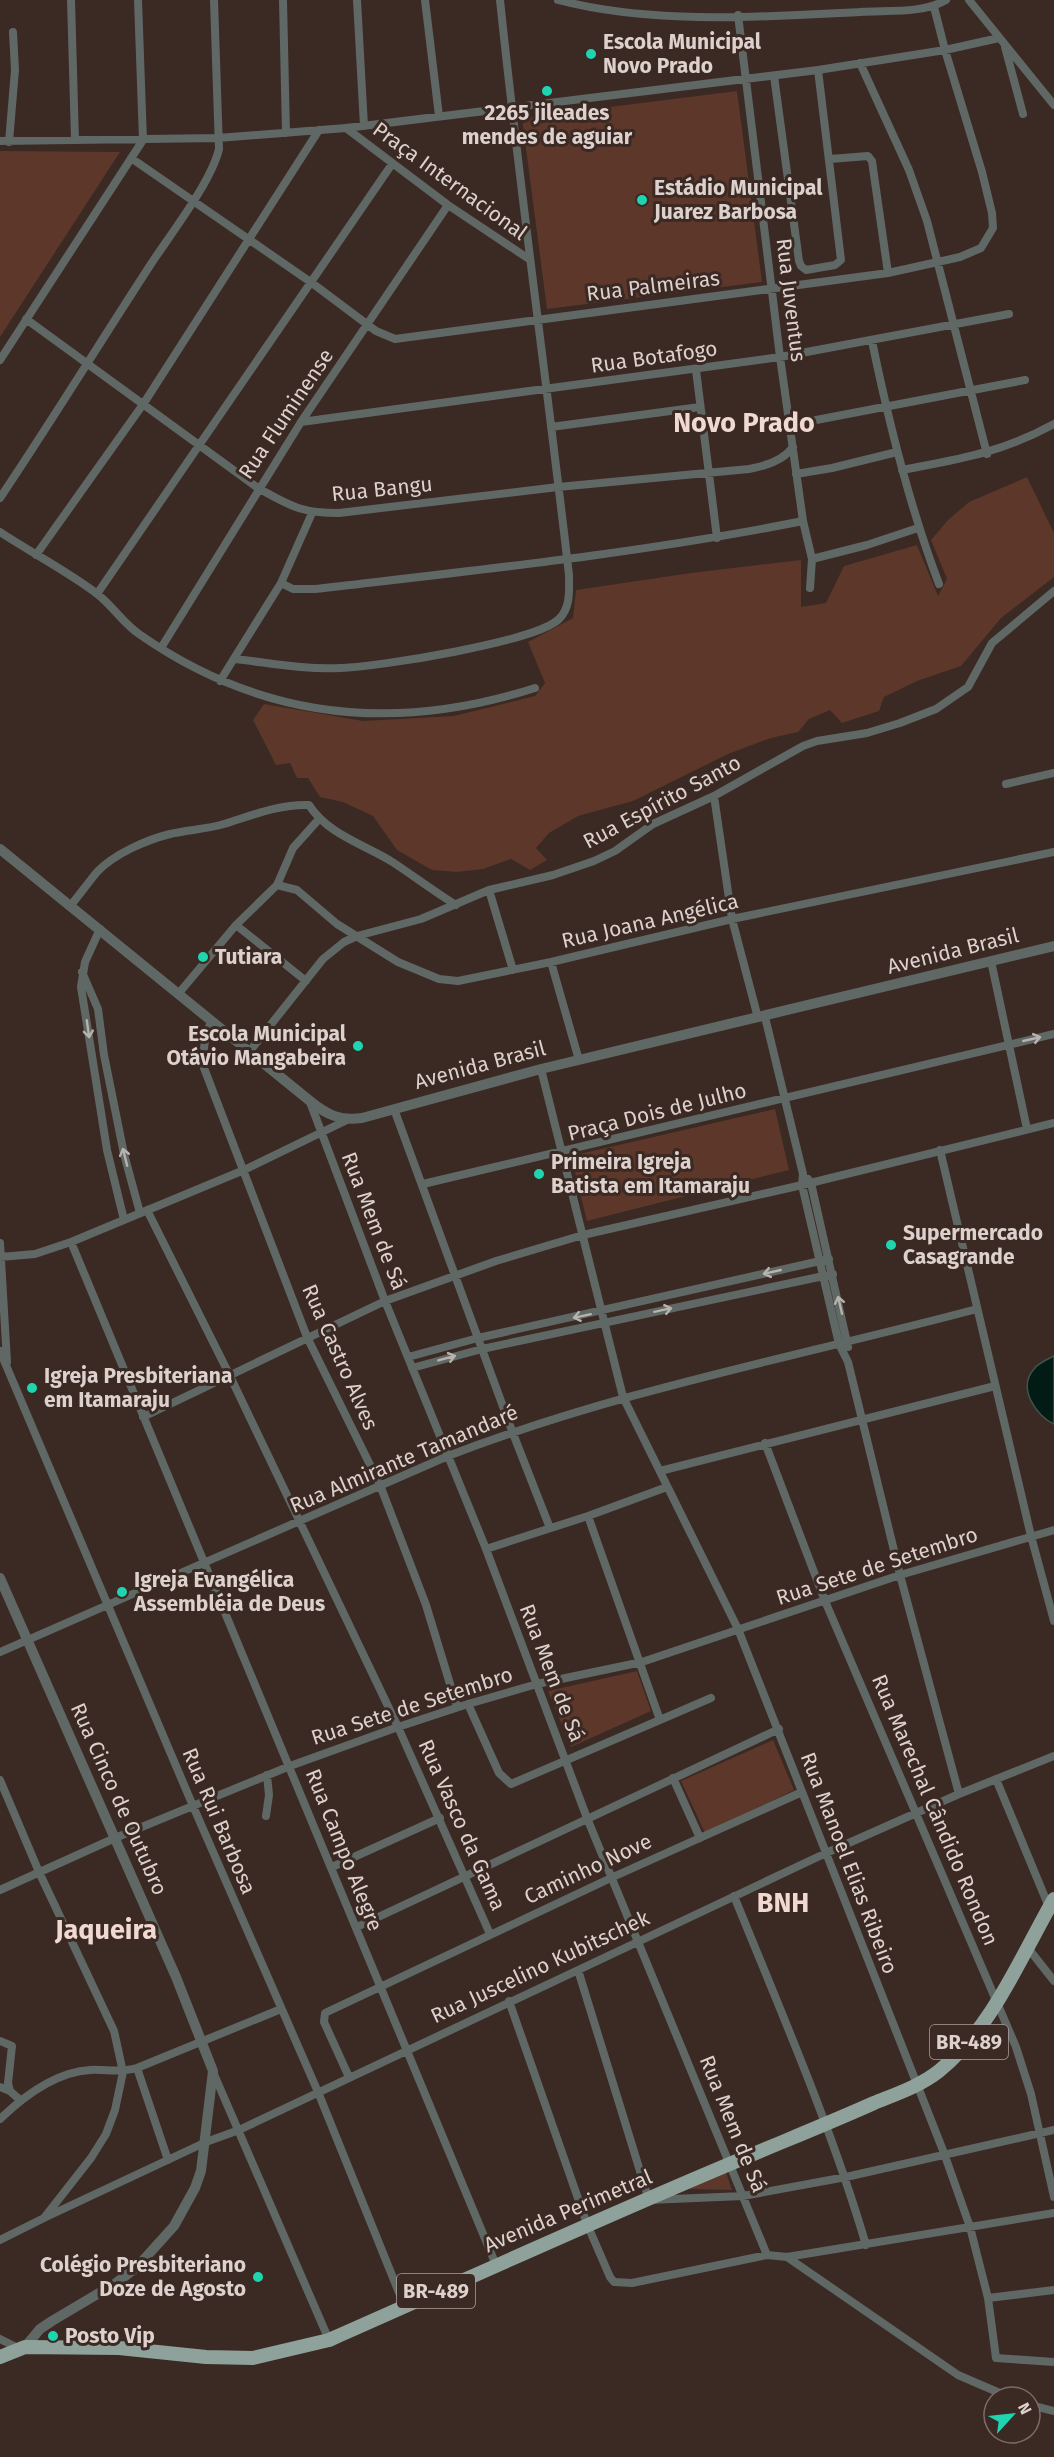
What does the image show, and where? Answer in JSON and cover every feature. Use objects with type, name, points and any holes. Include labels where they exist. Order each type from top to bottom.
[{"type":"main road","name":"Avenida Perimetral","points":[[1,2359],[22,2348],[119,2348],[232,2359],[267,2356],[329,2340],[587,2224],[826,2125],[917,2085],[937,2073],[958,2054],[973,2038],[997,2001],[1052,1903]]},
{"type":"street","points":[[71,0],[75,140]]},
{"type":"street","points":[[0,360],[143,140],[138,0]]},
{"type":"street","points":[[0,498],[51,423],[217,158],[219,149],[214,0]]},
{"type":"street","points":[[283,0],[286,133]]},
{"type":"street","points":[[357,0],[364,126]]},
{"type":"street","points":[[425,0],[439,116]]},
{"type":"street","points":[[500,0],[511,107],[774,76],[1001,41]]},
{"type":"street","points":[[558,0],[618,12],[738,15],[820,14],[934,7],[946,0]]},
{"type":"street","points":[[969,0],[1054,105]]},
{"type":"street","name":"Rua Palmeiras","points":[[131,158],[386,336],[408,338],[888,273],[960,257],[981,248],[993,228],[992,213],[982,172],[934,7]]},
{"type":"street","name":"Rua Juventus","points":[[738,15],[780,357],[803,521],[812,559],[810,588]]},
{"type":"street","points":[[14,32],[15,70],[4,142],[218,138],[346,128]]},
{"type":"street","points":[[1001,41],[1023,114]]},
{"type":"street","points":[[860,63],[909,170],[927,221],[969,392],[987,454]]},
{"type":"street","points":[[774,76],[799,261],[806,270],[835,265],[841,260],[818,70]]},
{"type":"street","name":"Praça Internacional","points":[[235,658],[316,668],[363,666],[480,646],[551,624],[560,618],[569,596],[567,558],[511,107],[346,128]]},
{"type":"street","name":"Praça Internacional","points":[[346,128],[448,205],[529,259]]},
{"type":"street","points":[[36,555],[144,403],[319,130]]},
{"type":"street","points":[[830,159],[868,156],[872,161],[888,273]]},
{"type":"street","points":[[97,594],[392,164]]},
{"type":"street","name":"Rua Fluminense","points":[[161,648],[258,488],[448,205]]},
{"type":"street","name":"Rua Botafogo","points":[[301,422],[780,357],[1009,314]]},
{"type":"street","name":"Rua Bangu","points":[[26,319],[258,488],[301,510],[312,513],[339,513],[762,466],[782,457],[793,447]]},
{"type":"street","points":[[872,340],[897,452],[918,528],[939,584]]},
{"type":"street","points":[[696,369],[717,538]]},
{"type":"street","points":[[790,425],[1025,380]]},
{"type":"street","points":[[551,428],[700,407]]},
{"type":"street","points":[[902,470],[987,454],[1028,439],[1054,424]]},
{"type":"street","points":[[796,474],[897,452]]},
{"type":"street","points":[[219,681],[281,583],[312,513]]},
{"type":"street","points":[[281,583],[293,589],[315,589],[717,538],[803,521]]},
{"type":"street","points":[[812,559],[918,528]]},
{"type":"street","points":[[0,532],[97,594],[137,633],[161,648],[219,681],[282,701],[366,714],[396,715],[485,703],[535,688]]},
{"type":"street","name":"Rua Espírito Santo","points":[[249,1052],[334,948],[357,936],[397,926],[456,905],[489,890],[553,875],[594,861],[615,851],[653,824],[714,796],[803,746],[900,723],[943,705],[968,687],[985,654],[1001,634],[1054,591]]},
{"type":"street","points":[[1006,784],[1054,773]]},
{"type":"street","points":[[714,796],[732,919],[785,1099],[825,1260],[833,1274],[848,1362],[900,1575],[959,1794]]},
{"type":"street","points":[[71,905],[99,871],[115,858],[168,835],[223,824],[260,812],[296,805],[309,805],[318,819],[394,863],[456,905]]},
{"type":"street","points":[[179,993],[236,925],[277,885],[293,848],[318,819]]},
{"type":"street","points":[[0,849],[310,1101],[333,1117],[347,1120]]},
{"type":"street","name":"Rua Joana Angélica","points":[[277,885],[297,890],[337,924],[399,962],[440,979],[458,981],[551,962],[732,919],[1054,852]]},
{"type":"street","points":[[489,890],[513,970]]},
{"type":"street","points":[[236,925],[306,981]]},
{"type":"street","points":[[100,929],[82,971],[81,987],[107,1150],[124,1220]]},
{"type":"street","name":"Avenida Brasil","points":[[347,1120],[541,1069],[762,1018],[1054,946]]},
{"type":"street","points":[[991,961],[1027,1129]]},
{"type":"street","points":[[551,962],[579,1060]]},
{"type":"street","name":"Rua Vasco da Gama","points":[[82,971],[98,1009],[104,1055],[124,1154],[143,1212],[230,1374],[398,1727],[466,1875],[490,1934]]},
{"type":"street","name":"Rua Castro Alves","points":[[211,1021],[204,1040],[202,1055],[204,1068],[307,1337],[380,1485],[426,1605],[457,1707]]},
{"type":"street","name":"Praça Dois de Julho","points":[[601,1312],[562,1152],[1054,1034]]},
{"type":"street","points":[[423,1184],[562,1152],[541,1069]]},
{"type":"street","name":"Rua Mem de Sá","points":[[310,1101],[385,1301],[486,1549],[587,1818],[639,1940],[766,2255]]},
{"type":"street","points":[[394,1109],[550,1528]]},
{"type":"street","points":[[1,1257],[35,1254],[71,1242],[244,1170],[347,1120]]},
{"type":"street","points":[[144,1417],[385,1301],[455,1275],[583,1235],[807,1184],[1054,1123]]},
{"type":"street","points":[[940,1150],[1031,1536],[1053,1610],[1054,1621]]},
{"type":"street","name":"Rua Campo Alegre","points":[[71,1242],[496,2265]]},
{"type":"street","points":[[0,1243],[8,1369]]},
{"type":"street","points":[[825,1260],[823,1275],[844,1344]]},
{"type":"street","points":[[408,1357],[478,1338],[825,1260]]},
{"type":"street","points":[[412,1368],[482,1349],[833,1274]]},
{"type":"street","name":"Rua Almirante Tamandaré","points":[[0,1652],[205,1564],[380,1485],[512,1431],[623,1397],[844,1344],[977,1309]]},
{"type":"street","name":"Rua Manoel Elias Ribeiro","points":[[601,1312],[623,1397],[738,1629],[779,1729],[824,1854],[944,2153],[970,2227],[988,2298],[996,2358],[1054,2362]]},
{"type":"street","name":"Rua Rui Barbosa","points":[[0,1351],[193,1806],[318,2092],[404,2305]]},
{"type":"street","points":[[660,1471],[995,1386]]},
{"type":"street","name":"Rua Marechal Cândido Rondon","points":[[765,1443],[825,1601],[1017,2047],[1040,2132],[1054,2197]]},
{"type":"street","points":[[486,1549],[588,1516],[667,1487]]},
{"type":"street","points":[[588,1516],[642,1662],[660,1720]]},
{"type":"street","name":"Rua Sete de Setembro","points":[[0,1890],[115,1838],[267,1775],[398,1727],[537,1684],[642,1662],[900,1575],[1054,1530]]},
{"type":"street","name":"Rua Cinco de Outubro","points":[[0,1578],[176,1977],[213,2071],[329,2340]]},
{"type":"street","points":[[468,1704],[499,1773],[511,1784],[711,1698]]},
{"type":"street","points":[[357,1927],[779,1729]]},
{"type":"street","name":"Rua Juscelino Kubitschek","points":[[0,2240],[824,1854],[959,1794],[1054,1756]]},
{"type":"street","points":[[266,1816],[269,1795],[267,1775]]},
{"type":"street","points":[[673,1778],[700,1838]]},
{"type":"street","points":[[996,1779],[1052,1903]]},
{"type":"street","points":[[0,1780],[39,1872],[114,2031],[123,2072],[115,2110],[106,2134],[91,2158],[44,2218]]},
{"type":"street","name":"Caminho Nove","points":[[349,2077],[322,2017],[331,2009],[613,1877],[802,1792]]},
{"type":"street","points":[[332,1867],[440,1818]]},
{"type":"street","points":[[734,1896],[846,2177],[866,2245]]},
{"type":"street","points":[[1028,1948],[1054,1982]]},
{"type":"street","points":[[578,1970],[649,2200],[743,2196],[846,2177],[944,2153],[1054,2130]]},
{"type":"street","points":[[510,2001],[587,2224],[609,2277],[614,2282],[632,2283],[766,2255],[787,2257],[1054,2212]]},
{"type":"street","points":[[0,2119],[20,2100],[64,2076],[81,2070],[101,2069],[123,2072],[137,2068],[281,2009]]},
{"type":"street","points":[[0,2041],[12,2046],[8,2083],[10,2091]]},
{"type":"street","points":[[137,2068],[168,2160]]},
{"type":"street","name":"Rua Cinco de Outubro","points":[[22,2348],[40,2329],[116,2283],[137,2267],[174,2226],[195,2188],[206,2142],[213,2071]]},
{"type":"street","points":[[0,2087],[10,2091],[20,2100]]},
{"type":"street","points":[[787,2257],[958,2375],[982,2385]]},
{"type":"street","points":[[988,2298],[1054,2290]]},
{"type":"street","points":[[0,2339],[22,2348]]},
{"type":"shaded area","name":"Estádio Municipal Juarez Barbosa","points":[[737,91],[762,282],[547,309],[522,118]]},
{"type":"shaded area","points":[[0,151],[120,152],[0,337]]},
{"type":"shaded area","points":[[1027,477],[1054,533],[1054,577],[1001,618],[961,666],[917,681],[884,697],[879,711],[842,723],[830,710],[809,719],[798,732],[771,738],[728,754],[633,801],[578,816],[549,833],[536,848],[547,860],[530,870],[511,859],[483,869],[457,872],[432,870],[397,850],[373,816],[343,802],[320,797],[308,778],[297,778],[290,763],[276,765],[253,720],[264,704],[363,721],[454,716],[535,696],[545,683],[528,642],[573,618],[576,590],[801,560],[801,607],[826,603],[844,566],[917,545],[938,596],[947,579],[931,540],[948,520],[969,502]]},
{"type":"shaded area","points":[[775,1109],[789,1170],[587,1221],[571,1156]]},
{"type":"shaded area","points":[[637,1671],[651,1711],[571,1747],[548,1691]]},
{"type":"shaded area","points":[[773,1740],[794,1790],[705,1833],[681,1781]]},
{"type":"shaded area","points":[[726,2172],[732,2190],[686,2189]]},
{"type":"water","points":[[1054,1356],[1054,1424],[1035,1408],[1028,1393],[1027,1384],[1029,1376],[1036,1367]]},
{"type":"place","name":"Escola Municipal Novo Prado","points":[[591,54]]},
{"type":"place","name":"2265 jileades mendes de aguiar","points":[[547,91]]},
{"type":"place","name":"Estádio Municipal Juarez Barbosa","points":[[642,200]]},
{"type":"place","name":"Tutiara","points":[[203,957]]},
{"type":"place","name":"Escola Municipal Otávio Mangabeira","points":[[358,1046]]},
{"type":"place","name":"Primeira Igreja Batista em Itamaraju","points":[[539,1174]]},
{"type":"place","name":"Supermercado Casagrande","points":[[891,1245]]},
{"type":"place","name":"Igreja Presbiteriana em Itamaraju","points":[[32,1388]]},
{"type":"place","name":"Igreja Evangélica Assembléia de Deus","points":[[122,1592]]},
{"type":"place","name":"Colégio Presbiteriano Doze de Agosto","points":[[258,2277]]},
{"type":"place","name":"Posto Vip","points":[[53,2336]]},
{"type":"district","name":"Novo Prado","points":[[744,423]]},
{"type":"district","name":"BNH","points":[[783,1903]]},
{"type":"district","name":"Jaqueira","points":[[106,1930]]}]
